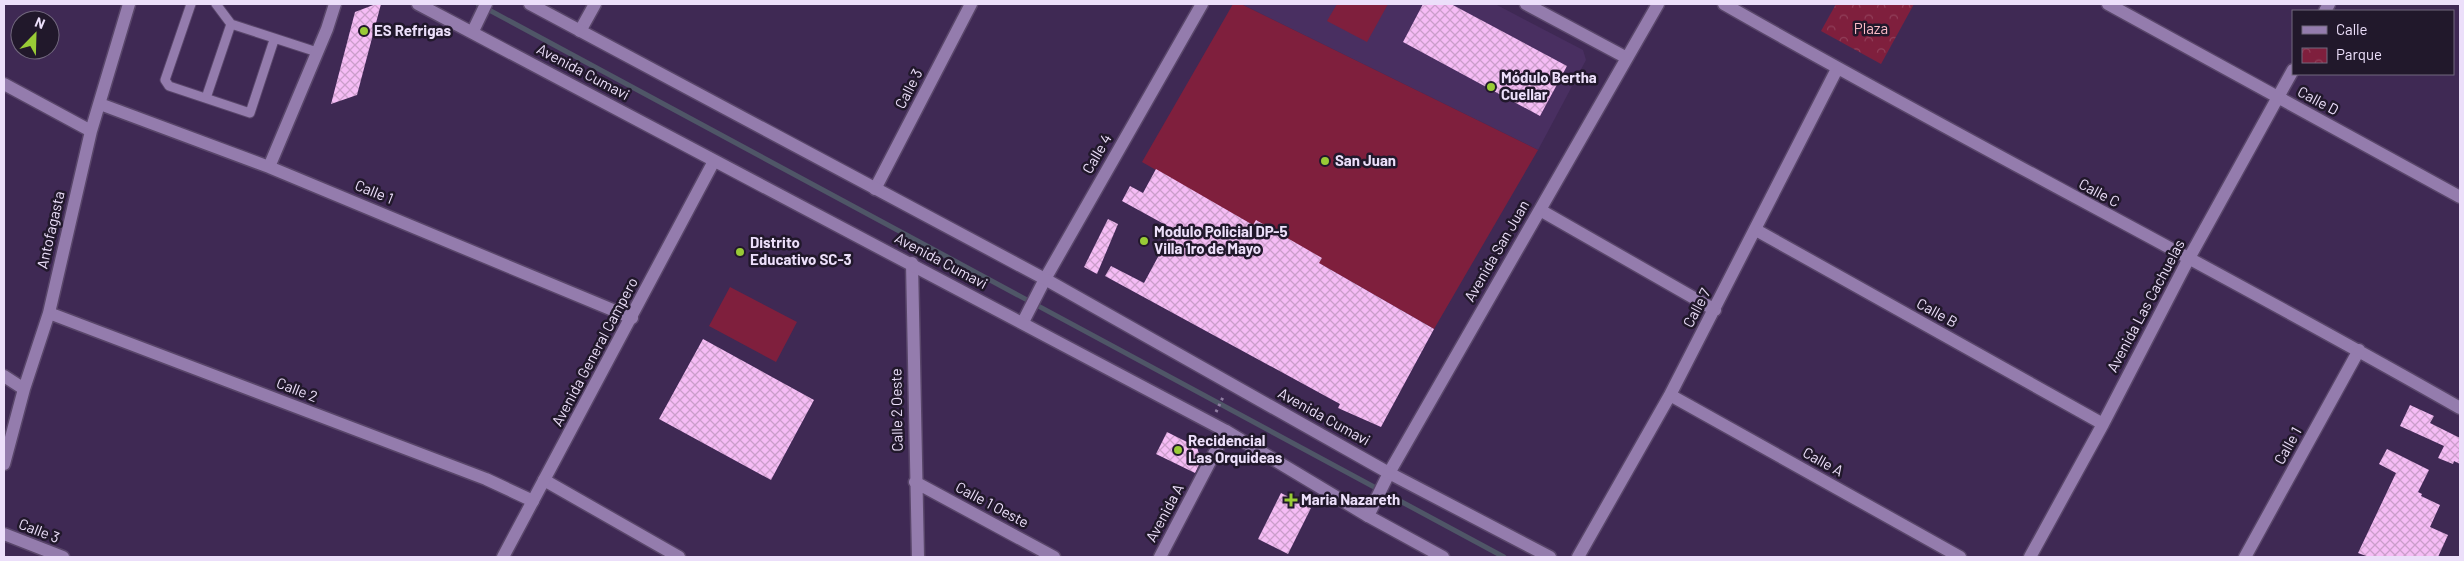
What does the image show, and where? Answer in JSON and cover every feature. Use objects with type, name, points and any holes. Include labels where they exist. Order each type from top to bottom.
[{"type":"street","name":"Antofagasta","points":[[4,464],[24,389],[49,313],[91,131],[129,4]]},
{"type":"street","points":[[269,167],[318,52],[335,4]]},
{"type":"street","name":"Avenida Cumavi","points":[[418,4],[473,31],[714,161],[912,263],[1226,431],[1370,512],[1443,557]]},
{"type":"street","points":[[473,31],[486,4]]},
{"type":"street","name":"Avenida Cumavi","points":[[530,4],[1045,279],[1387,478],[1550,557]]},
{"type":"street","points":[[580,31],[596,4]]},
{"type":"street","name":"Calle 3","points":[[875,189],[971,4]]},
{"type":"street","name":"Calle 4","points":[[1023,322],[1045,279],[1202,4]]},
{"type":"street","points":[[1526,4],[1627,58]]},
{"type":"street","name":"Avenida San Juan","points":[[1370,512],[1387,478],[1658,4]]},
{"type":"street","name":"Calle C","points":[[1724,4],[1837,69],[2188,260],[2359,350],[2460,408]]},
{"type":"street","name":"Calle D","points":[[2108,4],[2460,197]]},
{"type":"street","name":"Calle 7","points":[[1578,557],[1670,395],[1837,69]]},
{"type":"street","name":"Avenida Las Cachuelas","points":[[2030,557],[2103,424],[2188,260],[2292,72]]},
{"type":"street","points":[[4,84],[91,131]]},
{"type":"street","name":"Calle 1","points":[[100,104],[269,167],[632,318]]},
{"type":"street","name":"Avenida General Campero","points":[[503,557],[714,161]]},
{"type":"street","points":[[1540,210],[1715,310]]},
{"type":"street","name":"Calle B","points":[[1756,230],[2103,424]]},
{"type":"street","name":"Calle 2 Oeste","points":[[912,263],[914,482],[918,557]]},
{"type":"street","name":"Calle 2","points":[[49,313],[486,479],[533,501]]},
{"type":"street","name":"Calle 1","points":[[2245,557],[2359,350]]},
{"type":"street","points":[[4,376],[24,389]]},
{"type":"street","name":"Calle A","points":[[1670,395],[1960,557]]},
{"type":"street","name":"Avenida A","points":[[1160,557],[1226,431]]},
{"type":"street","points":[[544,480],[679,557]]},
{"type":"street","name":"Calle 1 Oeste","points":[[914,482],[1054,557]]},
{"type":"street","name":"Calle 3","points":[[4,534],[63,557]]},
{"type":"lane","points":[[191,4],[166,83],[250,113],[274,40]]},
{"type":"lane","points":[[216,4],[231,24],[274,40],[318,52]]},
{"type":"lane","points":[[206,98],[231,24]]},
{"type":"path","points":[[1217,411],[1224,395]]},
{"type":"shaded area","name":"Módulo Bertha Cuellar","points":[[1241,4],[1495,4],[1583,50],[1586,60],[1538,150]]},
{"type":"green space","name":"San Juan","points":[[1233,4],[1241,4],[1538,150],[1434,329],[1142,162]]},
{"type":"green space","points":[[1337,4],[1388,4],[1367,42],[1327,21]]},
{"type":"green space","name":"Plaza","points":[[1836,4],[1914,4],[1881,64],[1821,31]]},
{"type":"green space","points":[[730,287],[797,322],[776,362],[709,326]]},
{"type":"building","points":[[381,4],[357,95],[331,104],[355,12]]},
{"type":"building","points":[[1423,4],[1451,4],[1567,66],[1540,116],[1403,42]]},
{"type":"building","points":[[1156,169],[1253,225],[1256,220],[1322,258],[1319,263],[1434,329],[1381,427],[1338,408],[1340,404],[1105,276],[1111,266],[1144,283],[1173,229],[1122,201],[1130,186],[1143,193]]},
{"type":"building","points":[[1108,219],[1118,224],[1097,274],[1084,267]]},
{"type":"building","points":[[703,339],[814,400],[771,480],[659,419]]},
{"type":"building","points":[[2410,405],[2434,416],[2430,423],[2460,438],[2460,464],[2454,461],[2453,464],[2438,458],[2444,446],[2400,426]]},
{"type":"building","name":"Recidencial Las Orquideas","points":[[1167,432],[1197,447],[1201,461],[1195,473],[1156,454]]},
{"type":"building","points":[[2387,449],[2429,470],[2418,492],[2422,494],[2421,496],[2440,505],[2430,527],[2448,535],[2438,557],[2369,557],[2358,553],[2396,473],[2379,464]]},
{"type":"building","points":[[1281,493],[1311,508],[1288,554],[1258,539]]},
{"type":"waterway","points":[[478,4],[1504,557]]},
{"type":"place","name":"ES Refrigas","points":[[364,31]]},
{"type":"place","name":"Módulo Bertha Cuellar","points":[[1491,87]]},
{"type":"place","name":"San Juan","points":[[1325,161]]},
{"type":"place","name":"Modulo Policial DP-5 Villa 1ro de Mayo","points":[[1144,241]]},
{"type":"place","name":"Distrito Educativo SC-3","points":[[740,252]]},
{"type":"place","name":"Recidencial Las Orquideas","points":[[1178,450]]},
{"type":"place","name":"Maria Nazareth","points":[[1291,500]]}]
